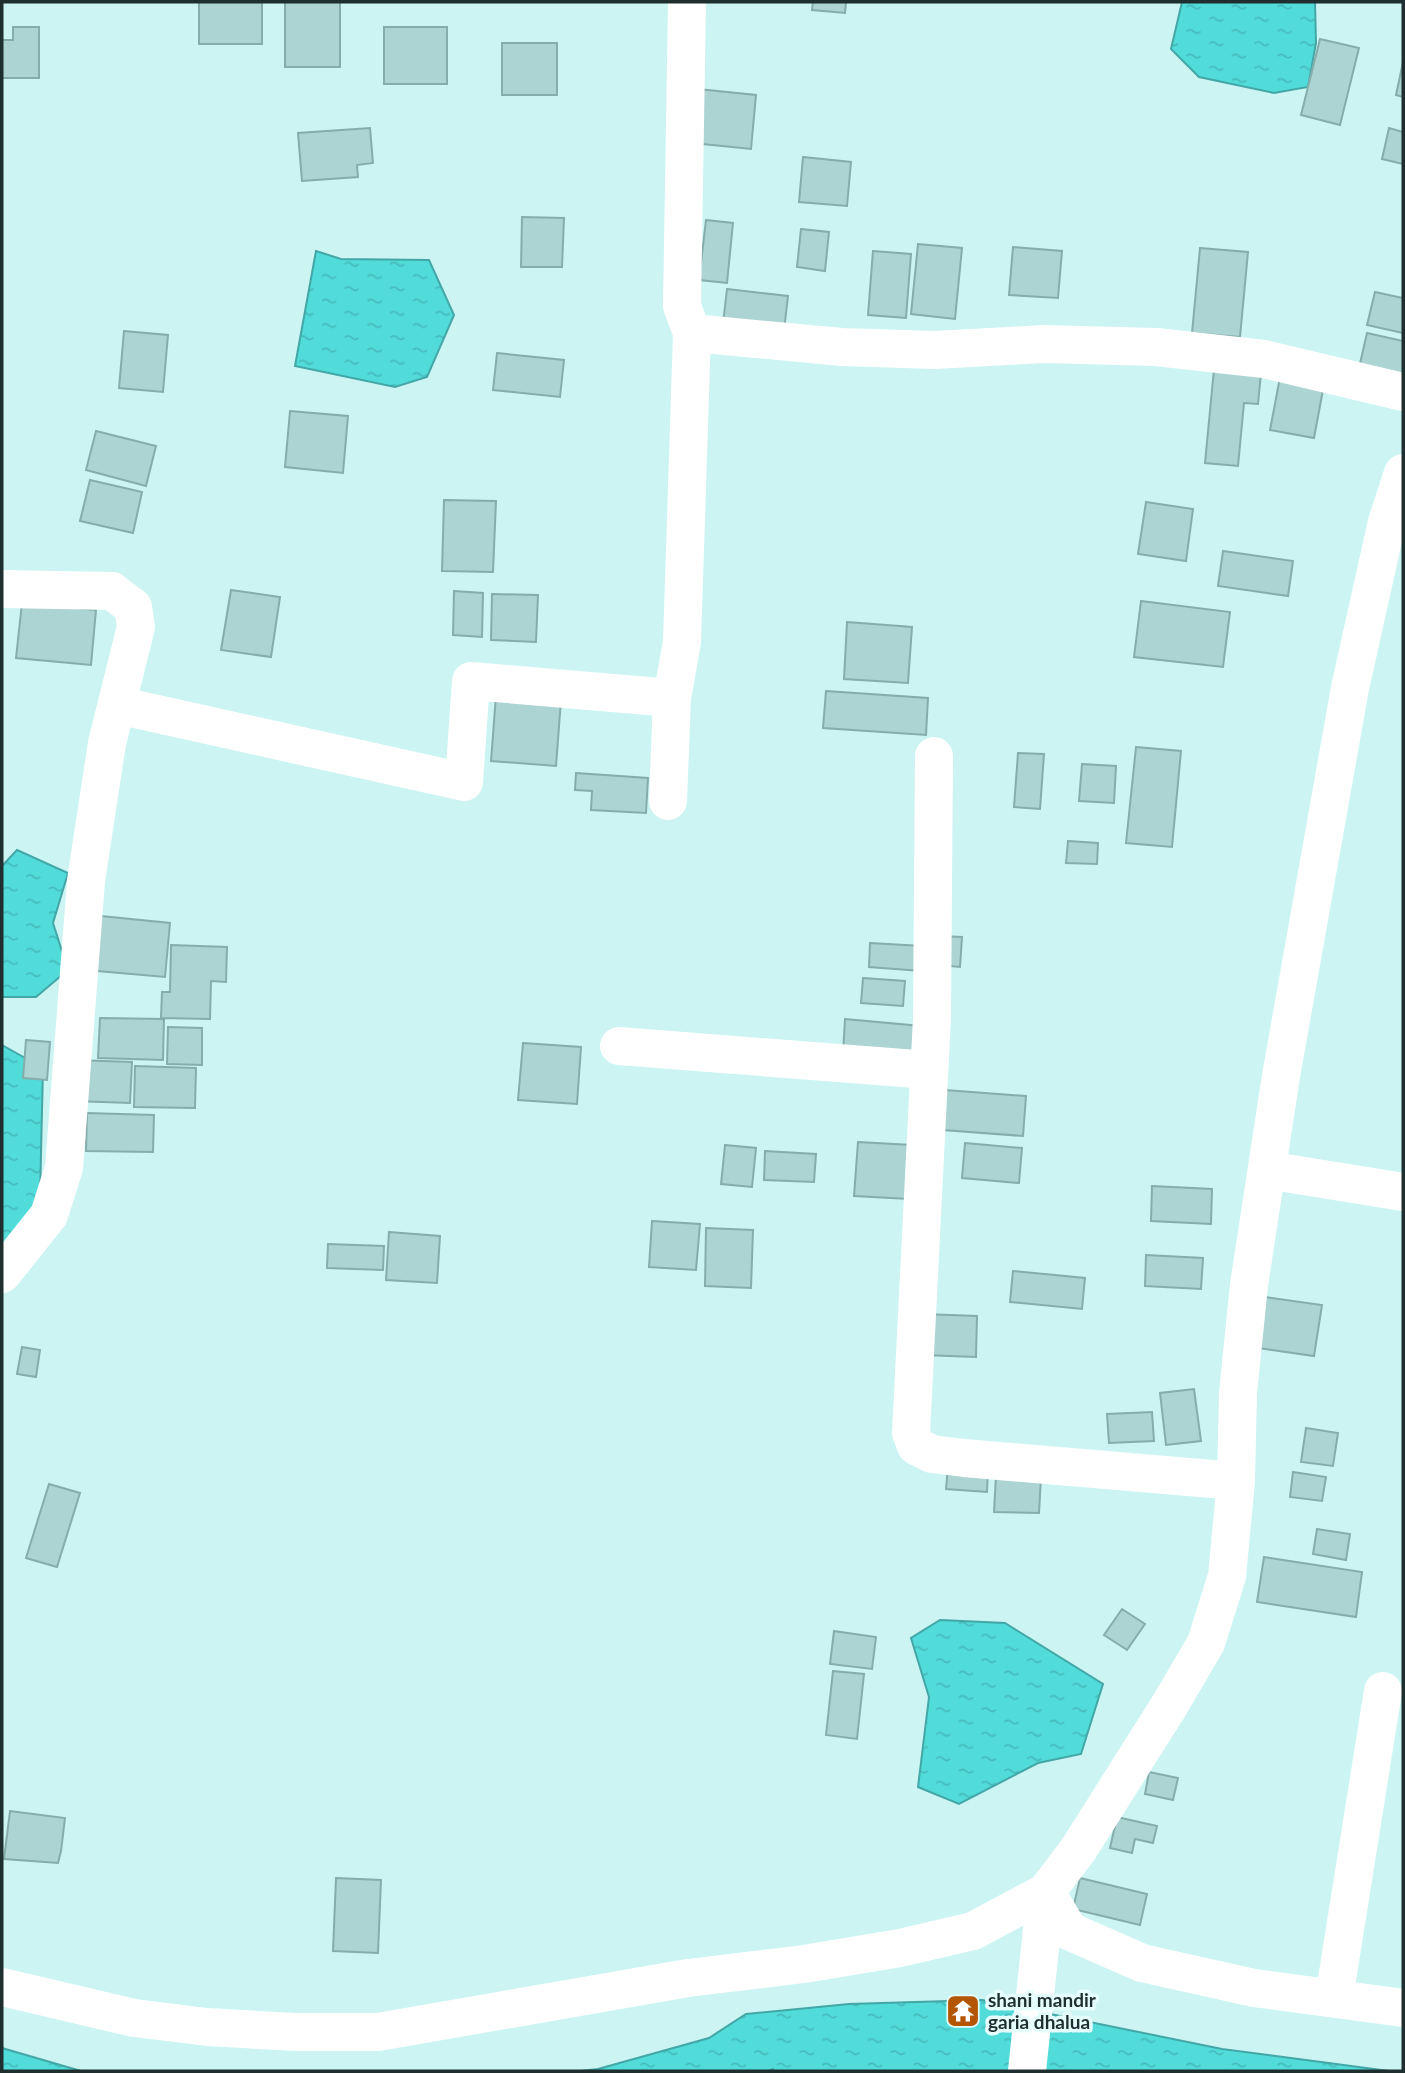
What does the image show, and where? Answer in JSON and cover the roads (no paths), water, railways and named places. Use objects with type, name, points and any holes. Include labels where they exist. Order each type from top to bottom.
[{"type":"street","points":[[668,801],[672,698],[682,642],[692,333],[682,306],[687,2]]},
{"type":"street","points":[[692,333],[842,347],[921,350],[1044,344],[1156,347],[1264,359],[1403,392]]},
{"type":"street","points":[[2,1987],[134,2018],[295,2032],[378,2032],[606,1991],[900,1948],[973,1931],[1046,1892],[1078,1850],[1206,1643],[1227,1576],[1236,1481],[1238,1393],[1249,1285],[1284,1063],[1350,688],[1387,522],[1403,473]]},
{"type":"street","points":[[2,589],[112,591],[133,607],[136,627],[107,743],[86,880],[64,1168],[49,1215],[2,1274]]},
{"type":"street","points":[[117,705],[464,782],[471,681],[672,698]]},
{"type":"street","points":[[934,756],[932,1018],[911,1433],[916,1446],[932,1454],[964,1458],[1236,1481]]},
{"type":"street","points":[[619,1046],[929,1070]]},
{"type":"street","points":[[1267,1170],[1403,1192]]},
{"type":"street","points":[[1334,1998],[1383,1691]]},
{"type":"street","points":[[1027,2071],[1046,1892]]},
{"type":"street","points":[[1046,1892],[1069,1931],[1142,1963],[1254,1988],[1403,2008]]},
{"type":"water","points":[[1182,2],[1315,2],[1316,43],[1308,87],[1274,93],[1199,77],[1171,49]]},
{"type":"water","points":[[316,251],[341,259],[429,260],[454,315],[427,377],[395,387],[295,366]]},
{"type":"water","points":[[17,850],[68,873],[53,923],[68,970],[36,997],[2,997],[2,866]]},
{"type":"water","points":[[2,1045],[43,1068],[40,1196],[2,1260]]},
{"type":"water","points":[[940,1620],[1005,1623],[1103,1684],[1081,1754],[1038,1763],[959,1804],[918,1787],[929,1697],[911,1638]]},
{"type":"water","points":[[982,2000],[1222,2049],[1389,2071],[581,2071],[598,2069],[709,2038],[746,2014],[849,2004]]},
{"type":"water","points":[[2,2048],[81,2071],[2,2071]]},
{"type":"place","name":"shani mandir garia dhalua","points":[[963,2011]]}]
